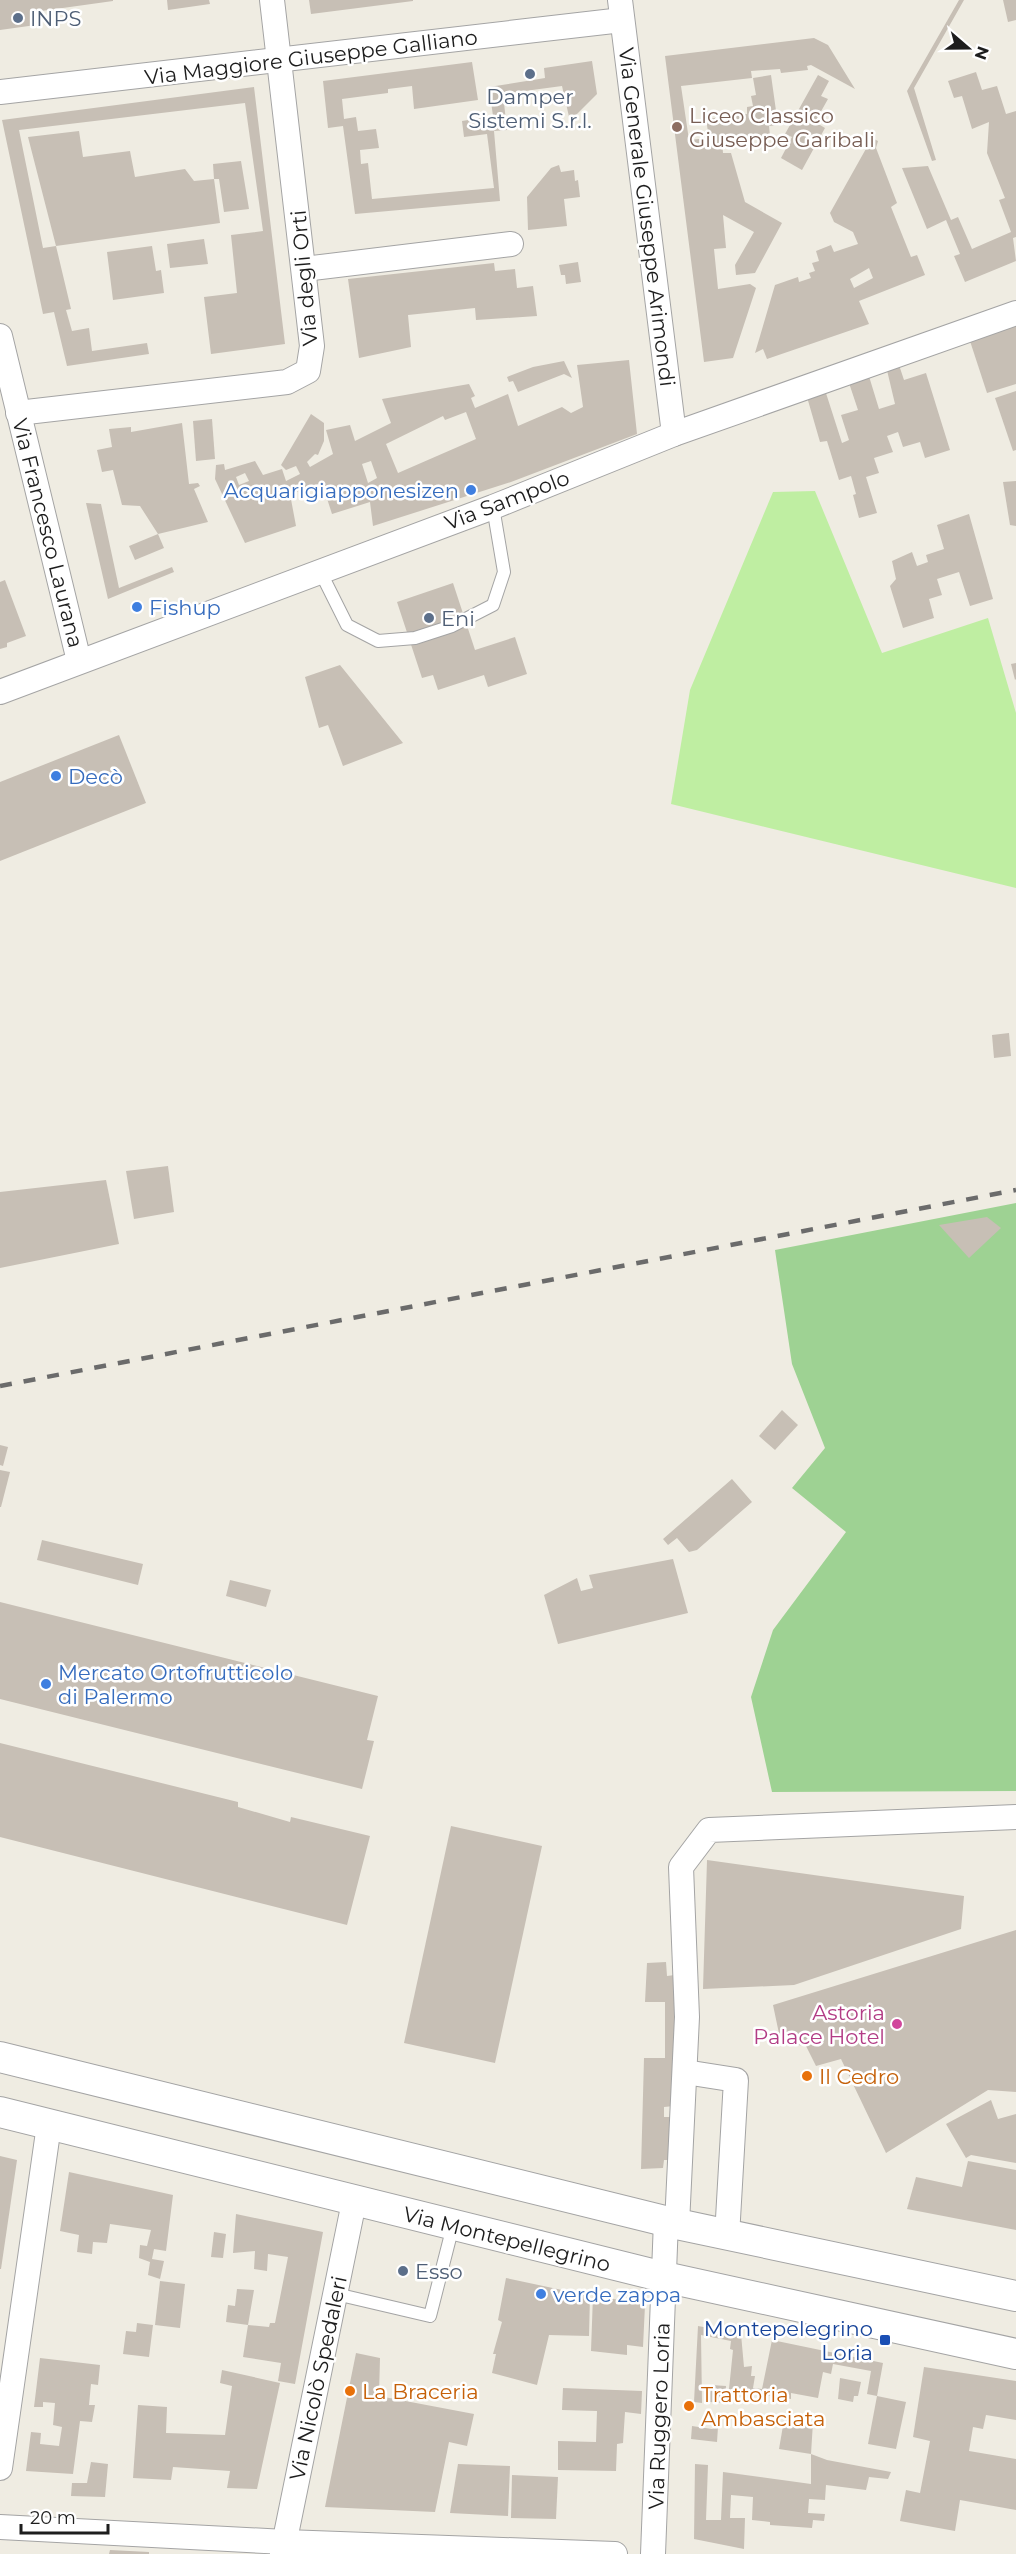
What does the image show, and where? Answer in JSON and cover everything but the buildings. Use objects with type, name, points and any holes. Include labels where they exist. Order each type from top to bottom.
[{"type":"street","name":"Via degli Orti","points":[[18,413],[287,382],[308,371],[312,346],[273,0]]},
{"type":"street","name":"Via Maggiore Giuseppe Galliano","points":[[0,92],[281,61],[621,10]]},
{"type":"street","name":"Via Generale Giuseppe Arimondi","points":[[621,10],[674,434]]},
{"type":"street","points":[[304,269],[511,244]]},
{"type":"street","name":"Via Sampolo","points":[[0,692],[493,507],[674,434],[1016,313]]},
{"type":"street","name":"Via Francesco Laurana","points":[[0,336],[79,661]]},
{"type":"street","name":"Via Ruggero Loria","points":[[653,2554],[664,2277],[672,2223],[685,2072],[687,2016],[681,1867],[709,1830],[1016,1817]]},
{"type":"street","points":[[0,2057],[727,2236],[1016,2296]]},
{"type":"street","points":[[685,2072],[736,2080],[727,2236]]},
{"type":"street","name":"Via Montepellegrino","points":[[0,2112],[354,2202],[664,2277],[1016,2354]]},
{"type":"street","points":[[0,2468],[49,2125]]},
{"type":"street","name":"Via Nicolò Spedaleri","points":[[284,2548],[354,2202]]},
{"type":"street","points":[[0,2527],[284,2548],[615,2554]]},
{"type":"lane","points":[[320,572],[347,625],[378,641],[416,638],[452,626],[493,604],[504,573],[493,507]]},
{"type":"lane","points":[[336,2294],[430,2316],[453,2226]]},
{"type":"green space","points":[[815,491],[882,653],[988,618],[1016,713],[1016,888],[671,804],[690,690],[773,492]]},
{"type":"green space","points":[[1016,1203],[1016,1791],[772,1792],[751,1697],[773,1630],[846,1532],[792,1488],[825,1448],[792,1364],[775,1250]]},
{"type":"railway","points":[[0,1386],[1016,1190]]},
{"type":"place","name":"INPS","points":[[18,18]]},
{"type":"place","name":"Damper Sistemi S.r.l.","points":[[530,74]]},
{"type":"place","name":"Liceo Classico Giuseppe Garibali","points":[[677,127]]},
{"type":"place","name":"Acquarigiapponesizen","points":[[471,490]]},
{"type":"place","name":"Fishup","points":[[137,607]]},
{"type":"place","name":"Eni","points":[[429,618]]},
{"type":"place","name":"Decò","points":[[56,776]]},
{"type":"place","name":"Mercato Ortofrutticolo di Palermo","points":[[46,1684]]},
{"type":"place","name":"Astoria Palace Hotel","points":[[897,2024]]},
{"type":"place","name":"Il Cedro","points":[[807,2076]]},
{"type":"place","name":"Esso","points":[[403,2271]]},
{"type":"place","name":"verde zappa","points":[[541,2294]]},
{"type":"place","name":"Montepelegrino Loria","points":[[885,2340]]},
{"type":"place","name":"La Braceria","points":[[350,2391]]},
{"type":"place","name":"Trattoria Ambasciata","points":[[689,2406]]}]
